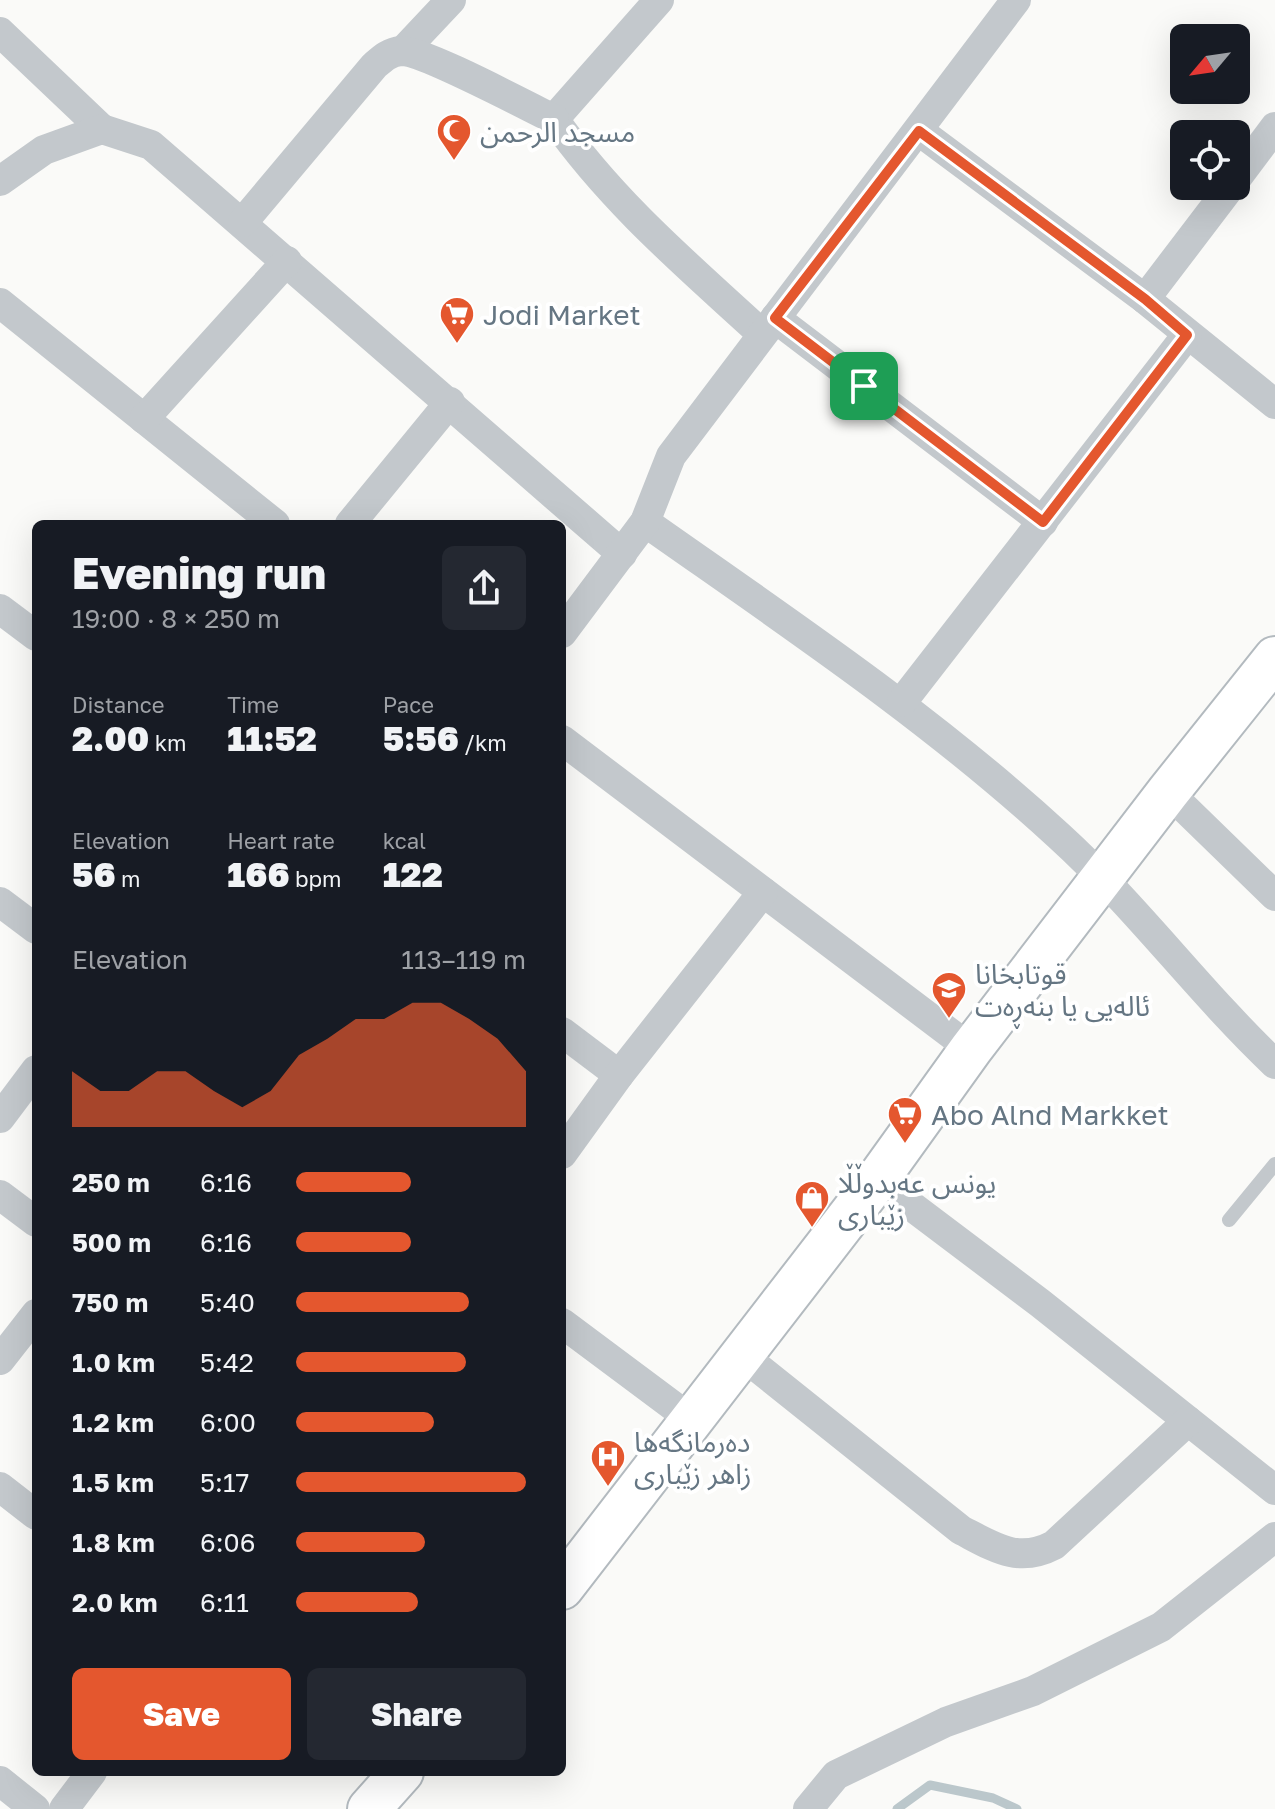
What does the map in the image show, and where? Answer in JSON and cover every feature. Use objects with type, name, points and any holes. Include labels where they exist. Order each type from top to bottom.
[{"type":"main road","points":[[566,1583],[877,1180],[971,1049],[1168,792],[1275,658]]},
{"type":"main road","points":[[369,1809],[398,1776]]},
{"type":"street","points":[[243,222],[374,66],[388,54],[403,51],[451,0]]},
{"type":"street","points":[[554,119],[659,0]]},
{"type":"street","points":[[566,628],[645,522],[671,456],[1016,0]]},
{"type":"street","points":[[0,32],[102,129],[151,145],[243,222],[622,554]]},
{"type":"street","points":[[403,51],[554,119],[588,168],[625,207],[768,326],[1043,522]]},
{"type":"street","points":[[1250,160],[1275,127]]},
{"type":"street","points":[[0,181],[44,150],[102,129]]},
{"type":"street","points":[[919,131],[1145,299],[1275,404]]},
{"type":"street","points":[[1145,299],[1220,200]]},
{"type":"street","points":[[144,419],[287,261]]},
{"type":"street","points":[[0,303],[270,520]]},
{"type":"street","points":[[902,702],[1187,335]]},
{"type":"street","points":[[353,520],[450,402]]},
{"type":"street","points":[[645,522],[902,702],[1104,878],[1275,1064]]},
{"type":"street","points":[[0,609],[32,633]]},
{"type":"street","points":[[566,743],[971,1049]]},
{"type":"street","points":[[1168,792],[1275,896]]},
{"type":"street","points":[[566,1148],[619,1075],[763,892]]},
{"type":"street","points":[[0,902],[32,925]]},
{"type":"street","points":[[566,1035],[619,1075]]},
{"type":"street","points":[[0,1118],[32,1075]]},
{"type":"street","points":[[877,1180],[1275,1490]]},
{"type":"street","points":[[0,1195],[32,1219]]},
{"type":"street","points":[[0,1360],[32,1319]]},
{"type":"street","points":[[566,1326],[692,1420]]},
{"type":"street","points":[[742,1355],[961,1530],[999,1550],[1034,1556],[1054,1545],[1188,1421]]},
{"type":"street","points":[[0,1487],[32,1512]]},
{"type":"street","points":[[808,1809],[836,1775],[946,1722],[1033,1691],[1161,1627],[1275,1537]]},
{"type":"street","points":[[64,1809],[89,1776]]},
{"type":"street","points":[[0,1781],[35,1809]]},
{"type":"lane","points":[[1229,1220],[1275,1164]]},
{"type":"waterway","points":[[897,1809],[930,1785],[993,1798],[1017,1809]]},
{"type":"place","name":"مسجد الرحمن","points":[[454,162]]},
{"type":"place","name":"Jodi Market","points":[[457,345]]},
{"type":"place","name":"قوتابخانا ئالەیی یا بنەڕەت","points":[[949,1020]]},
{"type":"place","name":"Abo Alnd Markket","points":[[905,1145]]},
{"type":"place","name":"یونس عەبدوڵڵا زێباری","points":[[812,1229]]},
{"type":"place","name":"دەرمانگەھا زاهر زێباری","points":[[608,1488]]},
{"type":"route","points":[[919,131],[1145,299],[1187,335],[1043,522],[864,386],[775,318],[919,131]]}]
